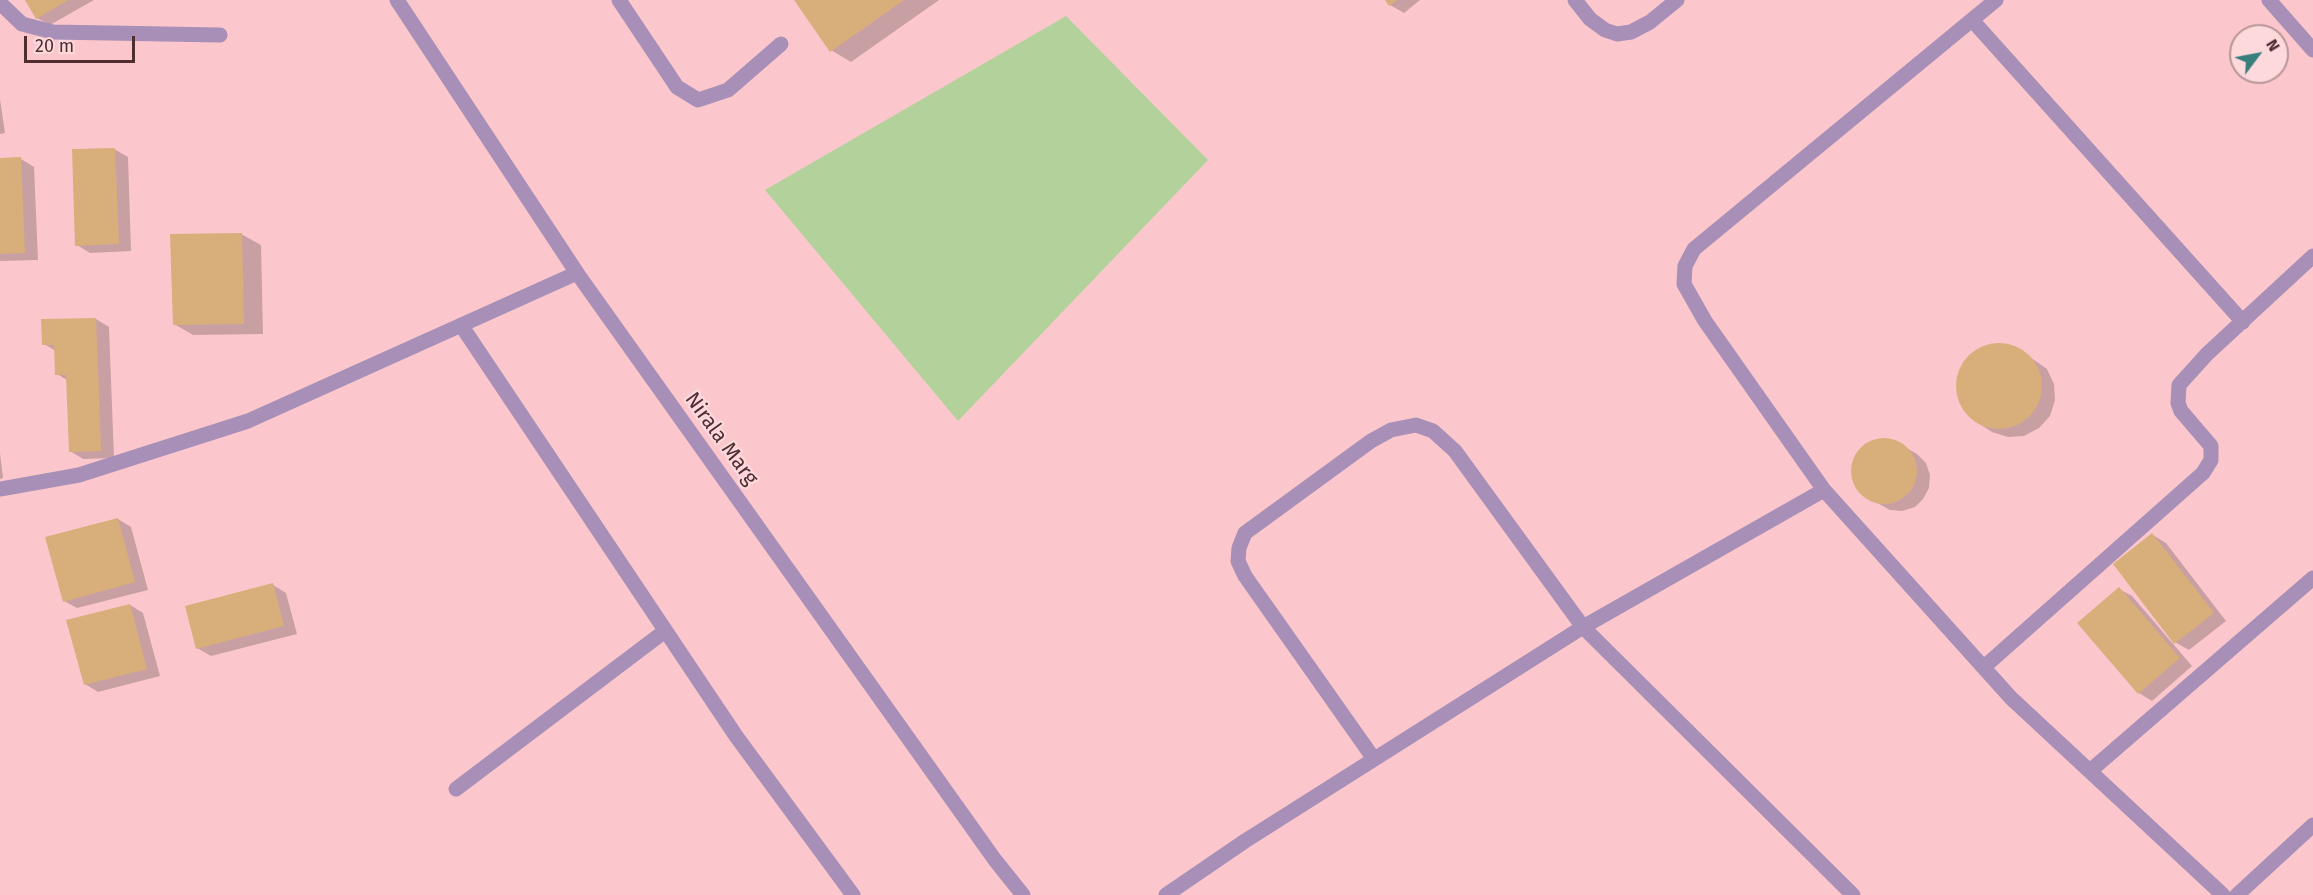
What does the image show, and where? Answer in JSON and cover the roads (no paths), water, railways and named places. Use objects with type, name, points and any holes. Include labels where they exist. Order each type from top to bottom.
[{"type":"street","name":"Nirala Marg","points":[[397,0],[577,273],[988,851],[1023,895]]},
{"type":"street","points":[[619,0],[677,87],[698,100],[728,90],[781,44]]},
{"type":"street","points":[[1575,0],[1590,19],[1605,30],[1617,34],[1631,32],[1650,22],[1677,0]]},
{"type":"street","points":[[1996,0],[1694,249],[1685,266],[1684,284],[1705,321],[1824,490],[2011,698],[2223,895]]},
{"type":"street","points":[[2270,0],[2313,50]]},
{"type":"street","points":[[0,3],[22,24],[53,32],[220,34]]},
{"type":"street","points":[[1972,20],[2243,322]]},
{"type":"street","points":[[1984,667],[2203,473],[2211,460],[2211,446],[2181,411],[2178,403],[2179,385],[2207,354],[2313,256]]},
{"type":"street","points":[[0,489],[79,474],[248,421],[577,273]]},
{"type":"street","points":[[461,326],[736,735],[853,895]]},
{"type":"street","points":[[1374,759],[1245,576],[1238,561],[1239,548],[1245,533],[1371,441],[1391,430],[1416,425],[1433,431],[1455,451],[1583,627],[1853,895]]},
{"type":"street","points":[[1166,895],[1245,841],[1583,627],[1824,490]]},
{"type":"street","points":[[2090,771],[2313,578]]},
{"type":"street","points":[[456,789],[665,631]]},
{"type":"street","points":[[2237,895],[2313,825]]}]
